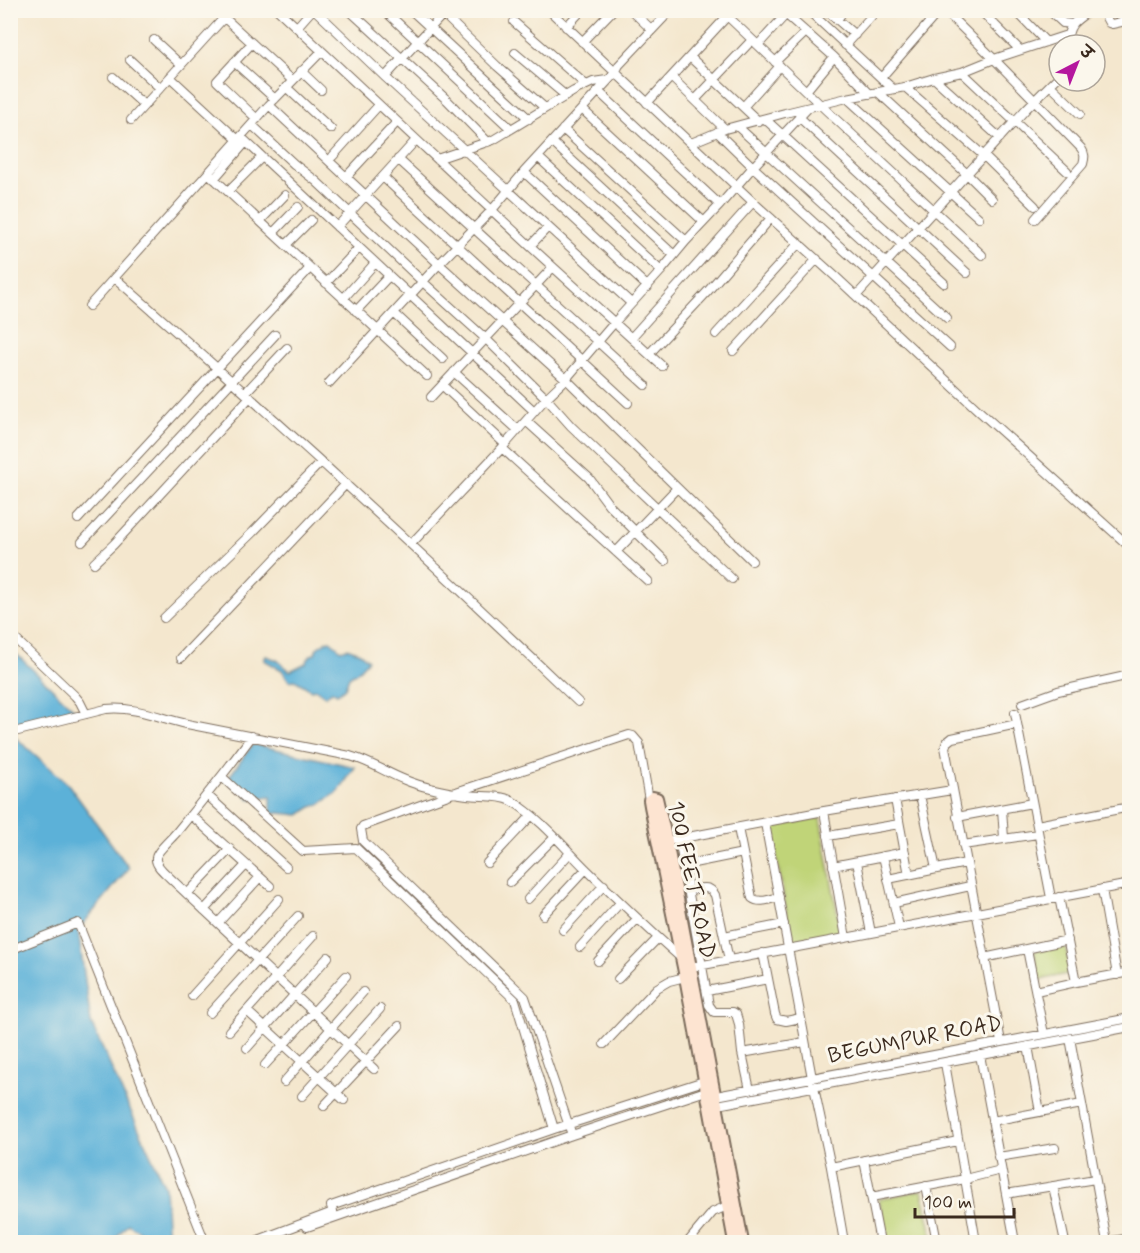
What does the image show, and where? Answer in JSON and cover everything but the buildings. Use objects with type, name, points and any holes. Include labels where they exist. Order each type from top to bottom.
[{"type":"street","points":[[216,10],[252,43],[331,129]]},
{"type":"street","points":[[131,120],[231,10]]},
{"type":"street","points":[[278,10],[662,366]]},
{"type":"street","points":[[297,27],[313,10],[631,303]]},
{"type":"street","points":[[350,10],[488,142]]},
{"type":"street","points":[[384,10],[512,129]]},
{"type":"street","points":[[411,10],[529,119]]},
{"type":"street","points":[[566,27],[582,10]]},
{"type":"street","points":[[582,42],[614,10]]},
{"type":"street","points":[[631,10],[652,30]]},
{"type":"street","points":[[329,382],[492,210],[615,73],[619,65],[671,10]]},
{"type":"street","points":[[808,10],[892,89]]},
{"type":"street","points":[[826,10],[855,35]]},
{"type":"street","points":[[837,20],[844,10]]},
{"type":"street","points":[[845,45],[877,10]]},
{"type":"street","points":[[880,78],[942,10],[994,59],[1084,153],[1083,164],[1035,219]]},
{"type":"street","points":[[980,10],[1020,50]]},
{"type":"street","points":[[690,143],[721,130],[962,72],[1046,42],[1015,10]]},
{"type":"street","points":[[1049,10],[1063,23],[1072,24]]},
{"type":"street","points":[[1068,33],[1077,19],[1091,10]]},
{"type":"street","points":[[1102,10],[1109,23],[1130,20]]},
{"type":"street","points":[[385,77],[443,12],[508,76],[545,108]]},
{"type":"street","points":[[553,12],[566,27],[771,219],[1130,547]]},
{"type":"street","points":[[647,103],[690,57],[727,12],[755,43],[982,255]]},
{"type":"street","points":[[695,100],[786,12],[968,174],[992,199]]},
{"type":"street","points":[[514,22],[586,86]]},
{"type":"street","points":[[744,106],[806,32]]},
{"type":"street","points":[[154,40],[181,65]]},
{"type":"street","points":[[252,43],[218,82],[294,164],[316,181],[486,339],[571,426],[732,579]]},
{"type":"street","points":[[89,306],[211,176],[272,102],[322,51]]},
{"type":"street","points":[[515,53],[566,96]]},
{"type":"street","points":[[690,57],[744,106],[782,135],[944,283]]},
{"type":"street","points":[[806,91],[834,57]]},
{"type":"street","points":[[130,60],[160,88]]},
{"type":"street","points":[[234,62],[346,177],[566,379],[752,561]]},
{"type":"street","points":[[301,71],[321,90]]},
{"type":"street","points":[[962,72],[1066,171]]},
{"type":"street","points":[[113,77],[144,105]]},
{"type":"street","points":[[171,77],[262,157],[534,411]]},
{"type":"street","points":[[671,77],[695,100],[753,167],[950,347]]},
{"type":"street","points":[[934,78],[1000,138]]},
{"type":"street","points":[[437,159],[488,142],[593,82],[607,81]]},
{"type":"street","points":[[905,87],[984,156],[1035,206]]},
{"type":"street","points":[[857,296],[1047,88]]},
{"type":"street","points":[[598,91],[720,206]]},
{"type":"street","points":[[1058,93],[1080,114]]},
{"type":"street","points":[[848,98],[979,218]]},
{"type":"street","points":[[333,156],[379,105]]},
{"type":"street","points":[[411,544],[566,379],[686,241],[808,108]]},
{"type":"street","points":[[582,109],[704,222]]},
{"type":"street","points":[[799,117],[967,273]]},
{"type":"street","points":[[346,177],[397,122]]},
{"type":"street","points":[[737,126],[947,318]]},
{"type":"street","points":[[563,129],[686,241]]},
{"type":"street","points":[[337,227],[416,140]]},
{"type":"street","points":[[552,142],[674,255]]},
{"type":"street","points":[[228,191],[262,157]]},
{"type":"street","points":[[538,157],[661,271]]},
{"type":"street","points":[[398,159],[645,385]]},
{"type":"street","points":[[524,172],[648,287]]},
{"type":"street","points":[[211,176],[427,376]]},
{"type":"street","points":[[383,177],[628,403]]},
{"type":"street","points":[[260,221],[285,195]]},
{"type":"street","points":[[631,338],[753,202]]},
{"type":"street","points":[[273,233],[298,207]]},
{"type":"street","points":[[650,354],[771,219]]},
{"type":"street","points":[[286,245],[311,220]]},
{"type":"street","points":[[530,246],[548,227]]},
{"type":"street","points":[[716,334],[799,243]]},
{"type":"street","points":[[326,283],[359,248]]},
{"type":"street","points":[[733,351],[817,259]]},
{"type":"street","points":[[343,298],[375,263]]},
{"type":"street","points":[[431,397],[553,267]]},
{"type":"street","points":[[78,519],[310,268]]},
{"type":"street","points":[[356,311],[389,276]]},
{"type":"street","points":[[115,278],[219,368],[346,484],[578,702]]},
{"type":"street","points":[[394,313],[443,359]]},
{"type":"street","points":[[82,542],[275,335]]},
{"type":"street","points":[[94,563],[114,544],[248,395],[287,348]]},
{"type":"street","points":[[454,372],[518,430]]},
{"type":"street","points":[[442,385],[648,581]]},
{"type":"street","points":[[526,421],[589,478],[609,505],[665,561]]},
{"type":"street","points":[[164,618],[321,462]]},
{"type":"street","points":[[181,658],[346,484]]},
{"type":"street","points":[[616,552],[677,488]]},
{"type":"street","points":[[10,634],[75,696],[86,714]]},
{"type":"street","points":[[1022,704],[1058,691],[1130,675]]},
{"type":"street","points":[[10,733],[106,709],[136,710],[185,724],[350,756],[369,762],[418,785],[510,800],[555,837],[620,903],[690,966],[1130,884]]},
{"type":"street","points":[[1015,713],[1038,834],[1068,940],[1076,982]]},
{"type":"street","points":[[1001,1042],[945,747],[952,738],[1017,724]]},
{"type":"street","points":[[572,1135],[525,997],[363,841],[361,829],[363,826],[454,792],[629,735],[639,743],[649,800]]},
{"type":"street","points":[[252,736],[222,777],[155,857],[159,866],[187,894],[374,1069]]},
{"type":"street","points":[[222,777],[303,850],[356,848],[515,1000],[554,1128]]},
{"type":"street","points":[[667,841],[952,790]]},
{"type":"street","points":[[207,795],[286,867]]},
{"type":"street","points":[[920,795],[936,869]]},
{"type":"street","name":"100 FEET ROAD","points":[[734,1242],[727,1206],[710,1096],[690,966],[667,841],[657,798],[653,797],[649,800],[710,1096],[743,1242]]},
{"type":"street","points":[[894,799],[909,875]]},
{"type":"street","points":[[957,817],[1032,803]]},
{"type":"street","points":[[1037,825],[1130,807]]},
{"type":"street","points":[[1002,809],[1004,838]]},
{"type":"street","points":[[824,812],[846,938]]},
{"type":"street","points":[[191,815],[270,886]]},
{"type":"street","points":[[487,863],[531,816]]},
{"type":"street","points":[[765,823],[844,1242]]},
{"type":"street","points":[[828,836],[899,824]]},
{"type":"street","points":[[738,828],[752,898],[762,901],[779,897]]},
{"type":"street","points":[[963,845],[1038,834]]},
{"type":"street","points":[[510,882],[555,837]]},
{"type":"street","points":[[679,839],[711,1010],[736,1014],[750,1090]]},
{"type":"street","points":[[187,894],[230,849]]},
{"type":"street","points":[[833,866],[905,852]]},
{"type":"street","points":[[528,899],[570,853]]},
{"type":"street","points":[[684,865],[743,854]]},
{"type":"street","points":[[883,856],[899,927]]},
{"type":"street","points":[[857,862],[871,933]]},
{"type":"street","points":[[888,879],[966,863]]},
{"type":"street","points":[[204,910],[246,865]]},
{"type":"street","points":[[543,915],[586,869]]},
{"type":"street","points":[[218,923],[260,877]]},
{"type":"street","points":[[563,930],[604,885]]},
{"type":"street","points":[[894,903],[970,886]]},
{"type":"street","points":[[688,890],[708,888],[716,895],[729,960]]},
{"type":"street","points":[[1102,889],[1117,975]]},
{"type":"street","points":[[192,996],[279,899]]},
{"type":"street","points":[[580,947],[620,903]]},
{"type":"street","points":[[210,1013],[298,916]]},
{"type":"street","points":[[598,962],[637,919]]},
{"type":"street","points":[[10,950],[78,923],[205,1242]]},
{"type":"street","points":[[723,936],[784,924]]},
{"type":"street","points":[[229,1031],[313,936]]},
{"type":"street","points":[[618,979],[658,938]]},
{"type":"street","points":[[984,958],[1068,940]]},
{"type":"street","points":[[1027,949],[1044,1034]]},
{"type":"street","points":[[763,954],[777,1019],[786,1022],[801,1018]]},
{"type":"street","points":[[247,1048],[328,957]]},
{"type":"street","points":[[1036,991],[1130,972]]},
{"type":"street","points":[[265,1065],[346,976]]},
{"type":"street","points":[[604,1044],[657,988],[669,981],[685,977]]},
{"type":"street","points":[[707,991],[768,979]]},
{"type":"street","points":[[284,1082],[363,992]]},
{"type":"street","points":[[302,1096],[380,1009]]},
{"type":"street","points":[[247,1011],[344,1100]]},
{"type":"street","name":"BEGUMPUR ROAD","points":[[710,1096],[813,1082],[959,1050],[1130,1018]]},
{"type":"street","points":[[324,1106],[399,1026]]},
{"type":"street","name":"BEGUMPUR ROAD","points":[[710,1096],[945,1063],[1130,1027]]},
{"type":"street","points":[[1070,1038],[1107,1242],[1130,1238]]},
{"type":"street","points":[[742,1053],[805,1042]]},
{"type":"street","points":[[1028,1046],[1040,1112]]},
{"type":"street","points":[[959,1050],[960,1059]]},
{"type":"street","points":[[980,1055],[1015,1242]]},
{"type":"street","points":[[945,1063],[976,1242]]},
{"type":"street","points":[[253,1242],[333,1212],[331,1206],[554,1128],[710,1096]]},
{"type":"street","points":[[266,1242],[572,1135],[710,1096]]},
{"type":"street","points":[[992,1121],[1082,1104]]},
{"type":"street","points":[[831,1167],[958,1141]]},
{"type":"street","points":[[998,1157],[1055,1148]]},
{"type":"street","points":[[864,1160],[880,1242]]},
{"type":"street","points":[[871,1197],[1001,1170]]},
{"type":"street","points":[[1006,1194],[1095,1179]]},
{"type":"street","points":[[924,1242],[936,1241],[926,1186]]},
{"type":"street","points":[[1053,1186],[1065,1242]]},
{"type":"street","points":[[688,1242],[713,1212],[727,1206]]},
{"type":"green space","points":[[820,818],[841,933],[792,942],[771,827]]},
{"type":"green space","points":[[1065,944],[1071,973],[1040,980],[1034,951]]},
{"type":"green space","points":[[922,1190],[932,1235],[888,1242],[879,1199]]},
{"type":"water","points":[[329,640],[341,650],[347,648],[360,653],[368,660],[349,677],[345,688],[337,694],[332,691],[325,696],[295,680],[289,681],[282,670],[264,660],[266,656],[277,660],[290,671],[306,663],[311,655],[315,654],[317,648]]},
{"type":"water","points":[[11,649],[75,710],[11,726]]},
{"type":"water","points":[[14,736],[68,784],[129,868],[78,930],[91,1023],[165,1187],[168,1242],[155,1242],[128,1224],[112,1242],[11,1242],[10,737]]},
{"type":"water","points":[[253,744],[355,767],[338,792],[320,804],[299,815],[271,814],[271,796],[250,799],[229,777]]}]
